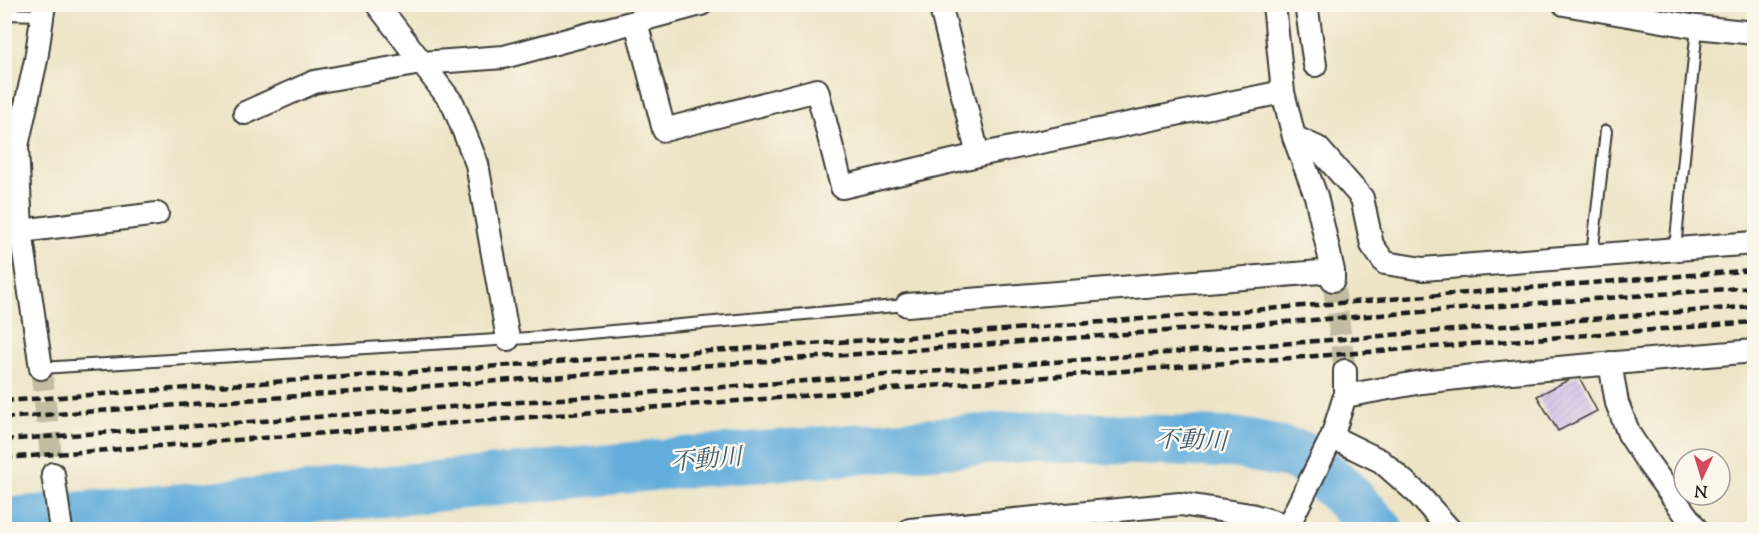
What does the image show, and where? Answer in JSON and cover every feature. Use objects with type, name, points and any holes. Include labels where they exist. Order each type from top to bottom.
[{"type":"street","points":[[377,4],[453,104],[477,164],[508,339]]},
{"type":"street","points":[[245,112],[314,82],[422,63],[504,57],[701,4]]},
{"type":"street","points":[[940,4],[978,155]]},
{"type":"street","points":[[907,305],[1333,275],[1316,196],[1294,137],[1283,92],[1274,4]]},
{"type":"street","points":[[1306,4],[1315,65]]},
{"type":"street","points":[[1564,4],[1697,27],[1755,33]]},
{"type":"street","points":[[41,368],[11,156],[36,60],[43,10]]},
{"type":"street","points":[[636,22],[664,130],[817,90],[842,187],[978,155],[1283,92]]},
{"type":"street","points":[[1294,137],[1318,148],[1362,198],[1372,245],[1385,263],[1423,269],[1755,243]]},
{"type":"street","points":[[21,231],[157,214]]},
{"type":"street","points":[[1345,396],[1422,382],[1755,351]]},
{"type":"street","points":[[1610,363],[1617,403],[1629,434],[1697,530]]},
{"type":"street","points":[[910,530],[1180,504],[1251,515],[1290,528],[1332,437],[1345,396],[1345,371]]},
{"type":"street","points":[[1332,437],[1381,461],[1417,493],[1450,530]]},
{"type":"street","points":[[53,474],[61,530]]},
{"type":"lane","points":[[4,14],[43,10]]},
{"type":"lane","points":[[1675,249],[1697,27]]},
{"type":"lane","points":[[1592,256],[1606,130]]},
{"type":"lane","points":[[41,368],[508,339],[907,305]]},
{"type":"building","points":[[1578,375],[1597,411],[1558,431],[1537,396]]},
{"type":"waterway","name":"不動川","points":[[4,523],[292,500],[690,462],[1029,436],[1237,443],[1301,456],[1341,490],[1378,530]]},
{"type":"tunnel","points":[[1333,280],[1345,371]]},
{"type":"tunnel","points":[[41,368],[53,474]]},
{"type":"railway","points":[[4,401],[952,334],[1754,270]]},
{"type":"railway","points":[[4,418],[1754,287]]},
{"type":"railway","points":[[4,440],[954,370],[1754,306]]},
{"type":"railway","points":[[4,458],[1754,322]]}]
